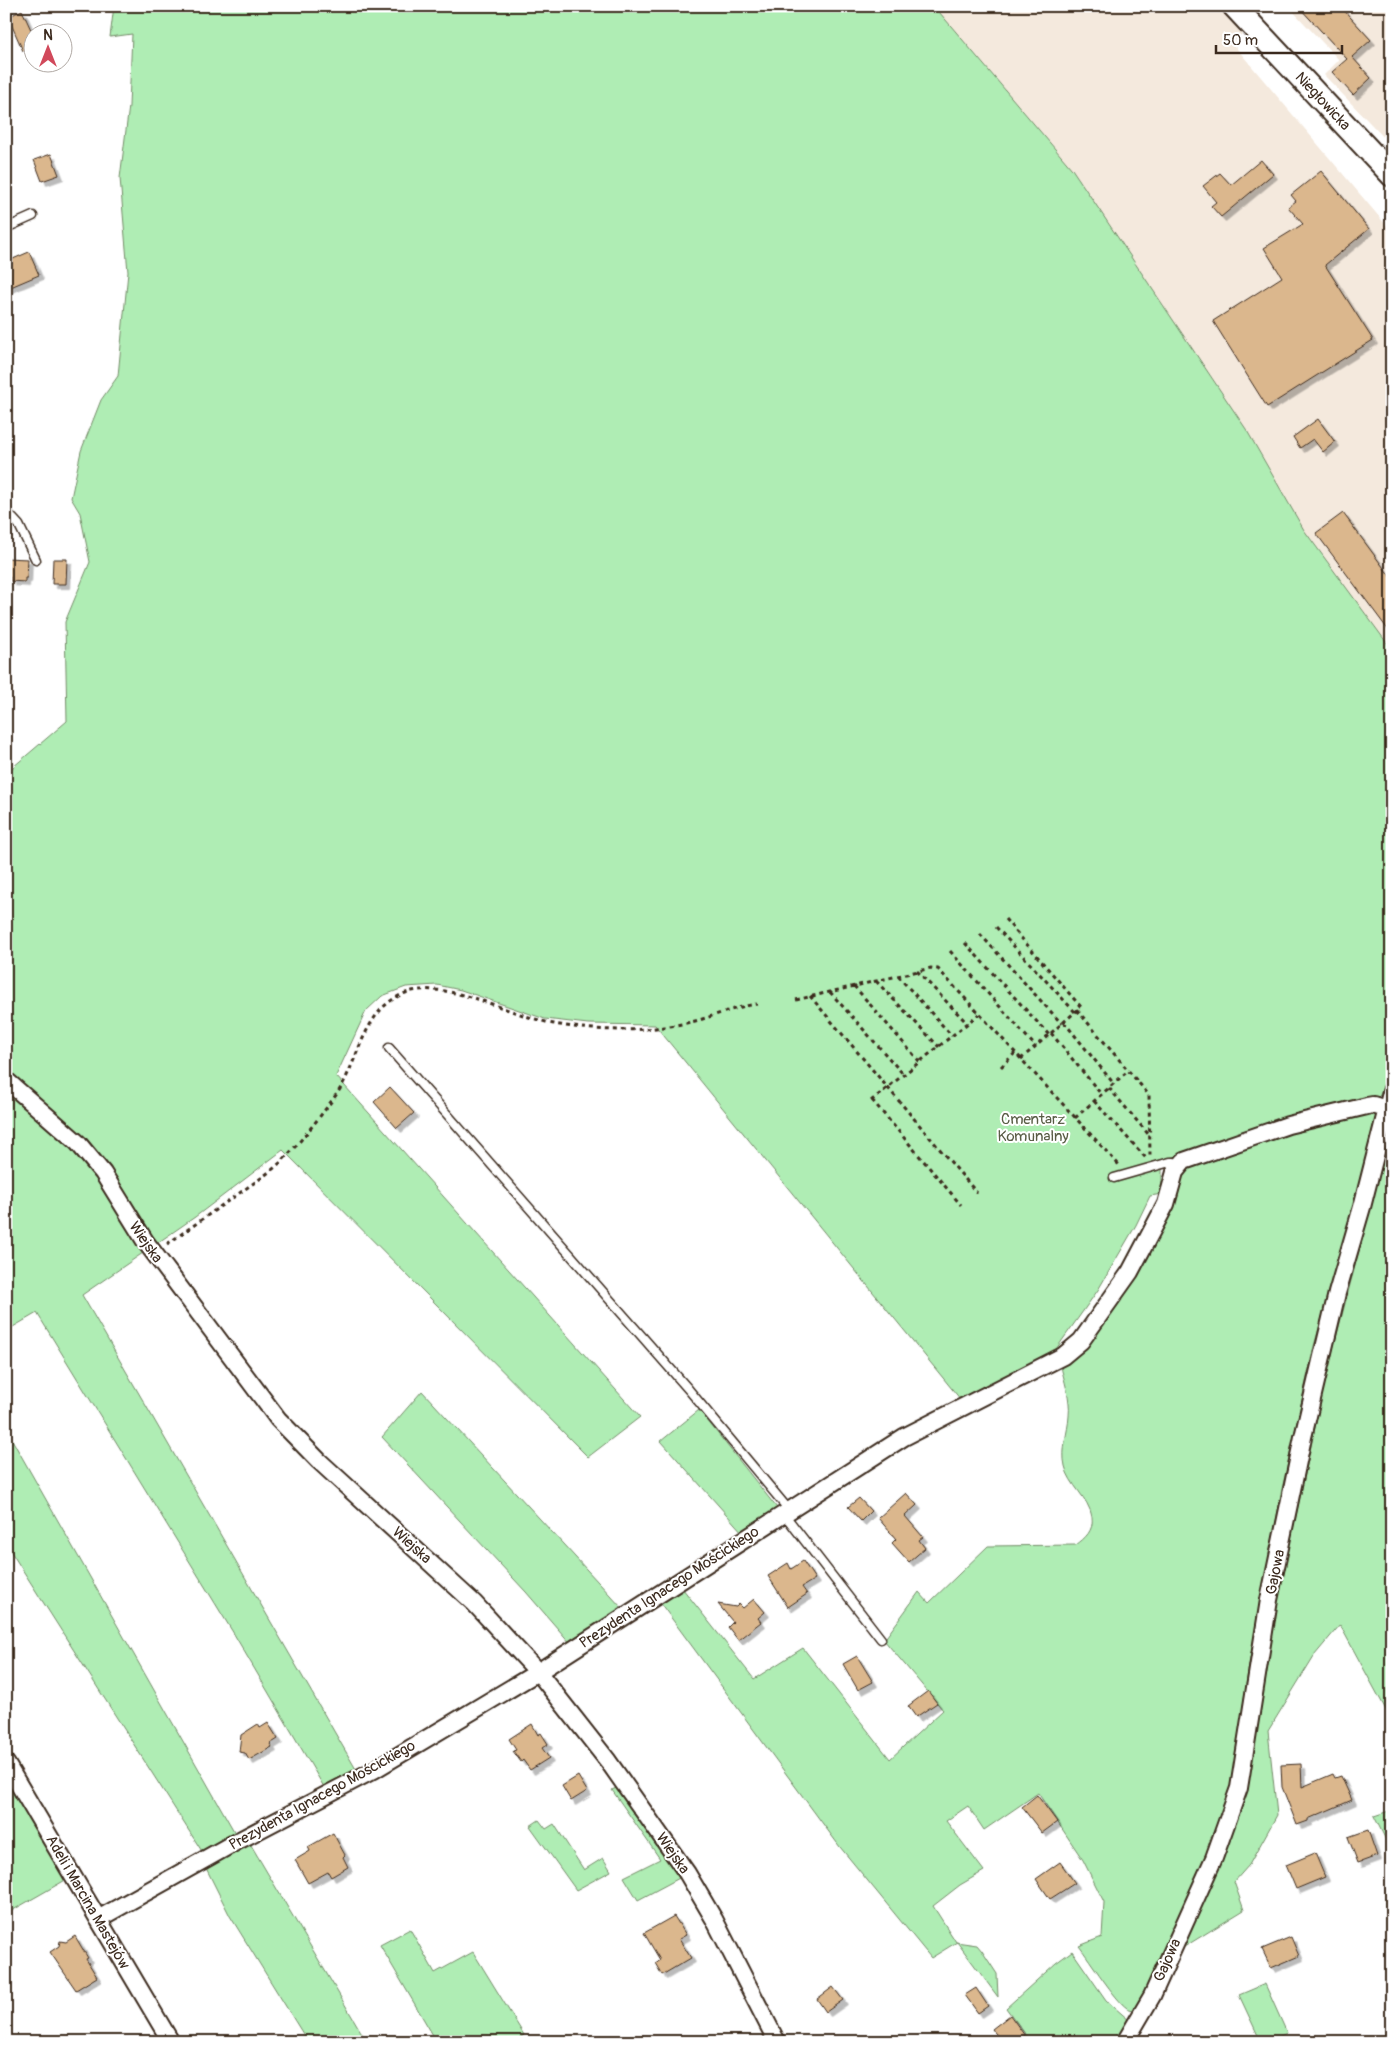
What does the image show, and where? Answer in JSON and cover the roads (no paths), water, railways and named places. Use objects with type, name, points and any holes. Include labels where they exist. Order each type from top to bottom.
[{"type":"street","name":"Niegłowicka","points":[[1234,6],[1392,175]]},
{"type":"street","name":"Wiejska","points":[[6,1080],[78,1143],[103,1173],[154,1254],[278,1418],[319,1461],[474,1603],[538,1672],[608,1761],[687,1873],[714,1920],[777,2042]]},
{"type":"street","name":"Gajowa","points":[[1124,2042],[1152,1996],[1214,1858],[1239,1788],[1269,1600],[1303,1437],[1337,1293],[1362,1208],[1392,1089]]},
{"type":"street","points":[[1178,1166],[1189,1158],[1288,1125],[1373,1105],[1386,1109]]},
{"type":"street","name":"Prezydenta Ignacego Mościckiego","points":[[98,1919],[234,1843],[352,1782],[538,1672],[916,1430],[1051,1363],[1076,1346],[1130,1272],[1166,1204],[1173,1176],[1178,1166]]},
{"type":"street","name":"Adeli i Marcina Mastejów","points":[[6,1762],[171,2042]]},
{"type":"lane","points":[[6,228],[33,216]]},
{"type":"lane","points":[[6,511],[19,525],[36,560]]},
{"type":"lane","points":[[389,1048],[682,1383],[786,1512],[881,1640]]},
{"type":"lane","points":[[1114,1178],[1170,1162],[1174,1162],[1178,1166]]},
{"type":"park label","name":"Cmentarz Komunalny","points":[[1033,1128]]}]
